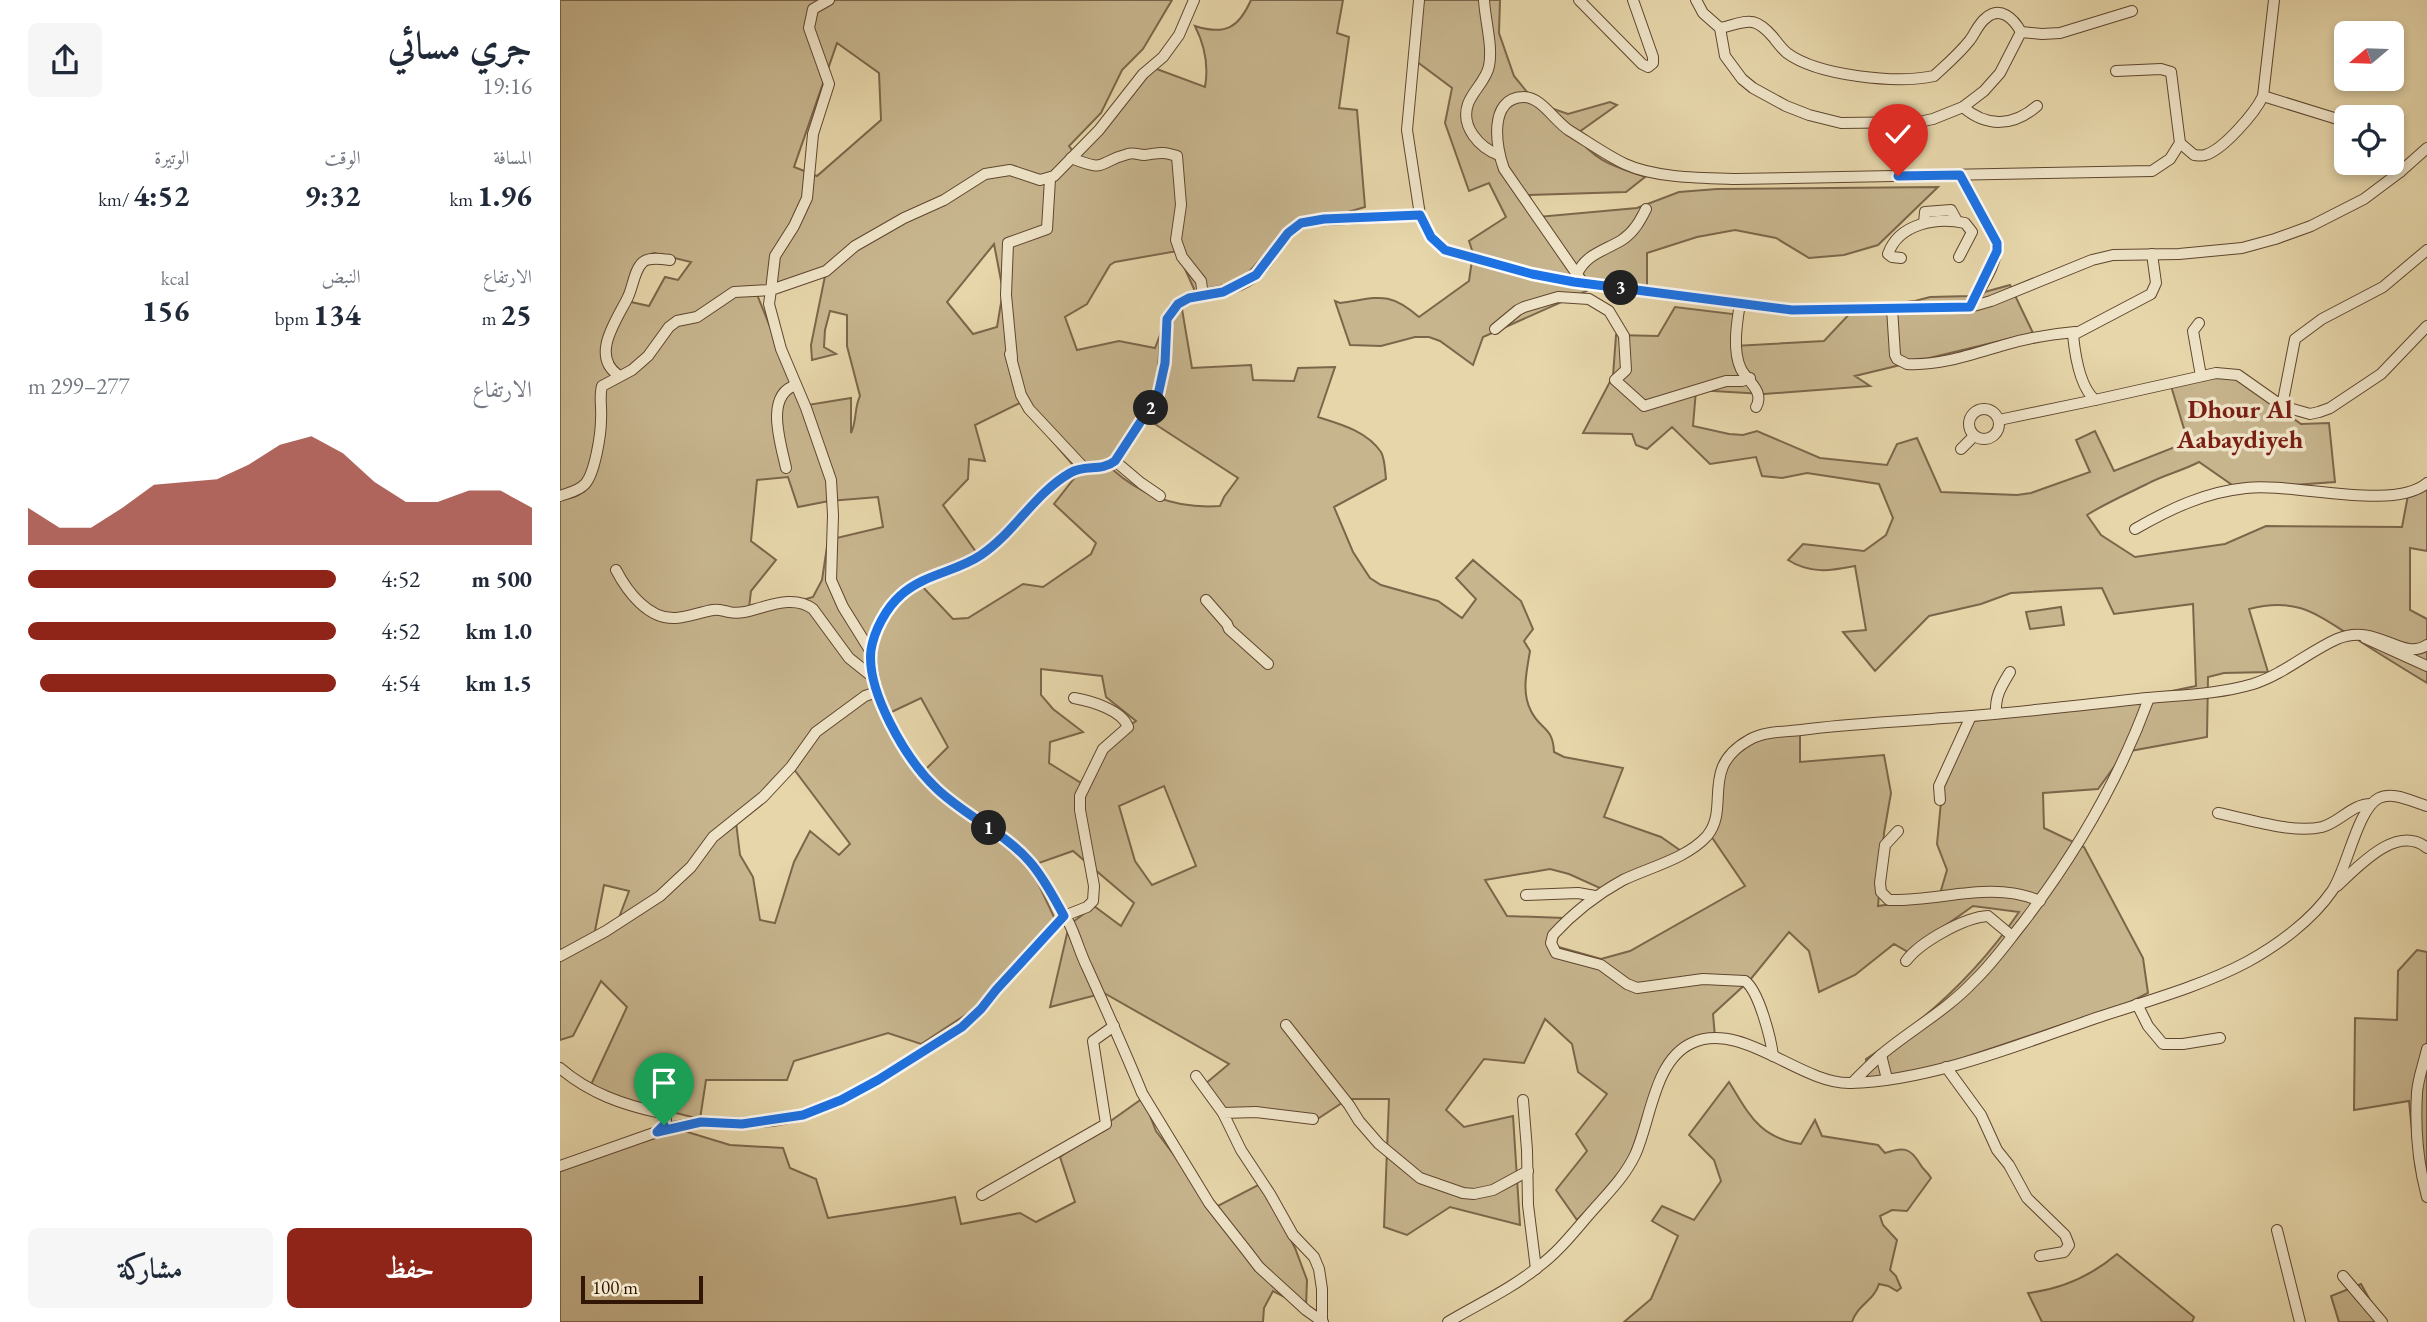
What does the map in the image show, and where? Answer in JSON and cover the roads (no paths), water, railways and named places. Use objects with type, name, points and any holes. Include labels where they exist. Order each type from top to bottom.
[{"type":"street","points":[[829,0],[813,9],[809,28],[829,84],[813,134],[807,198],[794,226],[775,256],[769,304],[774,325],[831,481],[831,580],[843,607],[871,652]]},
{"type":"street","points":[[560,496],[580,488],[592,470],[601,420],[602,386],[618,375],[632,370],[648,356],[669,327],[677,321],[697,317],[734,292],[771,290],[827,271],[855,246],[904,218],[944,200],[985,174],[1010,170],[1041,180],[1049,179],[1099,130],[1143,74],[1158,62],[1180,35],[1194,0]]},
{"type":"street","points":[[1419,0],[1407,130],[1420,215],[1431,237],[1445,250],[1532,274],[1792,310],[1970,307],[2092,260],[2113,256],[2242,248],[2275,239],[2342,212],[2396,175]]},
{"type":"street","points":[[1484,0],[1490,63],[1468,105],[1466,115],[1475,140],[1487,151],[1499,155]]},
{"type":"street","points":[[1579,0],[1648,67],[1653,63],[1653,57],[1633,0]]},
{"type":"street","points":[[1696,0],[1703,13],[1720,28],[1725,56],[1742,79],[1769,97],[1809,115],[1841,123],[1919,122],[1963,107],[2000,74],[2021,32]]},
{"type":"street","points":[[2180,143],[2194,155],[2205,155],[2218,147],[2249,118],[2263,96],[2274,0]]},
{"type":"street","points":[[2021,32],[2060,33],[2132,11]]},
{"type":"street","points":[[1720,28],[1750,21],[1762,24],[1787,53],[1819,68],[1887,79],[1934,76],[1970,40],[1986,17],[1994,13],[2006,15],[2015,22],[2021,32]]},
{"type":"street","points":[[1580,279],[1504,169],[1499,155],[1498,124],[1500,114],[1508,102],[1522,97],[1538,102],[1561,125],[1607,154],[1643,171],[1693,177],[1736,179],[2142,172],[2161,166],[2170,159],[2180,143],[2171,72],[2161,69],[2116,71]]},
{"type":"street","points":[[2263,96],[2334,117]]},
{"type":"street","points":[[1963,107],[1983,120],[1997,124],[2009,122],[2038,106]]},
{"type":"street","points":[[2404,168],[2427,148]]},
{"type":"street","points":[[1071,158],[1092,166],[1102,166],[1130,153],[1142,155],[1160,151],[1177,156],[1181,205],[1176,240],[1182,257],[1201,281],[1203,296]]},
{"type":"street","points":[[1960,175],[1997,243],[1997,251],[1970,307]]},
{"type":"street","points":[[1012,358],[1006,295],[1007,243],[1047,229],[1049,179]]},
{"type":"street","points":[[1580,279],[1584,260],[1623,239],[1633,230],[1646,209]]},
{"type":"street","points":[[1323,1322],[1259,1267],[1209,1203],[1148,1105],[1064,916],[1030,862],[1009,842],[952,802],[916,765],[898,736],[877,692],[871,652],[881,622],[899,596],[926,579],[980,555],[1012,528],[1037,498],[1069,474],[1106,467],[1115,461],[1158,395],[1165,363],[1167,319],[1178,304],[1189,298],[1235,287],[1256,275],[1288,233],[1301,223],[1324,219],[1420,215]]},
{"type":"street","points":[[1901,258],[1888,254],[1892,245],[1906,232],[1924,223],[1940,220],[1962,223],[1982,216]]},
{"type":"street","points":[[1959,257],[1972,232],[1962,223]]},
{"type":"street","points":[[2282,405],[2295,339],[2322,319],[2383,287],[2427,250]]},
{"type":"street","points":[[1892,308],[1897,359],[1907,364],[1980,354],[2004,345],[2075,332],[2151,294],[2156,283],[2152,254]]},
{"type":"street","points":[[618,375],[610,369],[606,359],[606,347],[613,324],[629,296],[640,264],[647,260],[670,260]]},
{"type":"street","points":[[1495,329],[1524,307],[1558,297],[1589,299],[1609,311],[1624,335],[1626,370],[1615,380],[1644,405],[1726,381],[1742,382],[1750,378]]},
{"type":"street","points":[[1740,303],[1738,357],[1742,371],[1750,378],[1759,396],[1756,407]]},
{"type":"street","points":[[2199,323],[2193,331],[2201,376]]},
{"type":"street","points":[[1999,420],[2216,373],[2238,375],[2282,405],[2310,414],[2330,408],[2381,374],[2427,326]]},
{"type":"street","points":[[2075,332],[2074,341],[2084,384],[2095,400]]},
{"type":"street","points":[[1004,337],[1021,396],[1029,409],[1085,469]]},
{"type":"street","points":[[786,468],[778,423],[778,401],[784,391],[796,385]]},
{"type":"street","points":[[1980,409],[1995,413],[1999,420],[1995,435],[1988,438],[1974,436],[1969,429],[1969,420],[1973,413],[1980,409]]},
{"type":"street","points":[[1961,449],[1974,436]]},
{"type":"street","points":[[1115,461],[1141,484],[1160,496]]},
{"type":"street","points":[[2135,529],[2193,500],[2240,488],[2282,487],[2387,496],[2414,491],[2427,483]]},
{"type":"street","points":[[616,570],[633,598],[659,615],[667,617],[676,618],[716,610],[744,612],[788,602],[806,604],[813,609],[849,658],[874,678]]},
{"type":"street","points":[[1206,600],[1227,624],[1228,629],[1268,664]]},
{"type":"street","points":[[1773,1056],[1771,1041],[1752,989],[1745,981],[1703,979],[1637,988],[1601,965],[1554,952],[1551,943],[1553,935],[1577,910],[1595,897],[1624,880],[1687,852],[1704,839],[1713,827],[1716,817],[1720,771],[1732,753],[1748,740],[1776,733],[1823,727],[1971,716],[2229,690],[2272,676],[2337,639],[2354,635],[2370,634],[2410,650],[2427,645]]},
{"type":"street","points":[[2354,635],[2427,666]]},
{"type":"street","points":[[1996,713],[1998,691],[2010,672]]},
{"type":"street","points":[[560,956],[660,896],[691,867],[713,837],[763,797],[791,767],[816,732],[865,696],[877,692]]},
{"type":"street","points":[[560,1166],[657,1132],[701,1122],[742,1124],[803,1115],[841,1100],[878,1080],[962,1027],[1064,916],[1087,907],[1094,896],[1079,804],[1082,788],[1103,749],[1128,727],[1125,719],[1098,703],[1074,698]]},
{"type":"street","points":[[1852,1083],[1881,1055],[1964,991],[1994,960],[2040,901],[2095,815],[2131,743],[2149,698]]},
{"type":"street","points":[[1940,800],[1939,786],[1971,716]]},
{"type":"street","points":[[2334,888],[2371,804],[2381,797],[2391,796],[2427,806]]},
{"type":"street","points":[[2218,813],[2311,829],[2334,822],[2362,804],[2371,804]]},
{"type":"street","points":[[1898,831],[1885,845],[1880,883],[1881,892],[1889,900],[1979,892],[2018,894],[2040,901]]},
{"type":"street","points":[[1448,1322],[1536,1269],[1570,1237],[1625,1174],[1635,1156],[1665,1066],[1671,1058],[1692,1043],[1716,1038],[1733,1041],[1773,1056],[1823,1080],[1852,1083],[1946,1067],[2228,971],[2248,961],[2308,918],[2334,888],[2376,851],[2402,841],[2414,841],[2427,848]]},
{"type":"street","points":[[1526,895],[1578,893],[1595,897]]},
{"type":"street","points":[[1906,961],[1911,954],[1944,932],[1977,916],[1988,916],[2012,936]]},
{"type":"street","points":[[2137,1004],[2148,1026],[2163,1044],[2220,1038]]},
{"type":"street","points":[[1286,1025],[1379,1144],[1420,1178],[1474,1194],[1493,1190],[1528,1171]]},
{"type":"street","points":[[982,1195],[1106,1124],[1093,1041],[1114,1026]]},
{"type":"street","points":[[2427,1049],[2417,1090],[2421,1176],[2427,1197]]},
{"type":"street","points":[[1881,1055],[1886,1079]]},
{"type":"street","points":[[1946,1067],[1981,1115],[1992,1142],[2009,1165],[2027,1198],[2065,1235],[2069,1245],[2064,1252],[2040,1256]]},
{"type":"street","points":[[560,1068],[589,1090],[636,1108],[661,1113],[666,1120],[657,1132]]},
{"type":"street","points":[[1196,1076],[1223,1113],[1241,1150],[1277,1204],[1293,1236],[1314,1257],[1322,1289],[1323,1322]]},
{"type":"street","points":[[1524,1100],[1528,1205],[1536,1269]]},
{"type":"street","points":[[1223,1113],[1255,1112],[1314,1119]]},
{"type":"street","points":[[2277,1230],[2301,1322]]},
{"type":"street","points":[[2343,1276],[2382,1322]]},
{"type":"district","name":"Dhour Al Aabaydiyeh","points":[[2240,424]]}]
